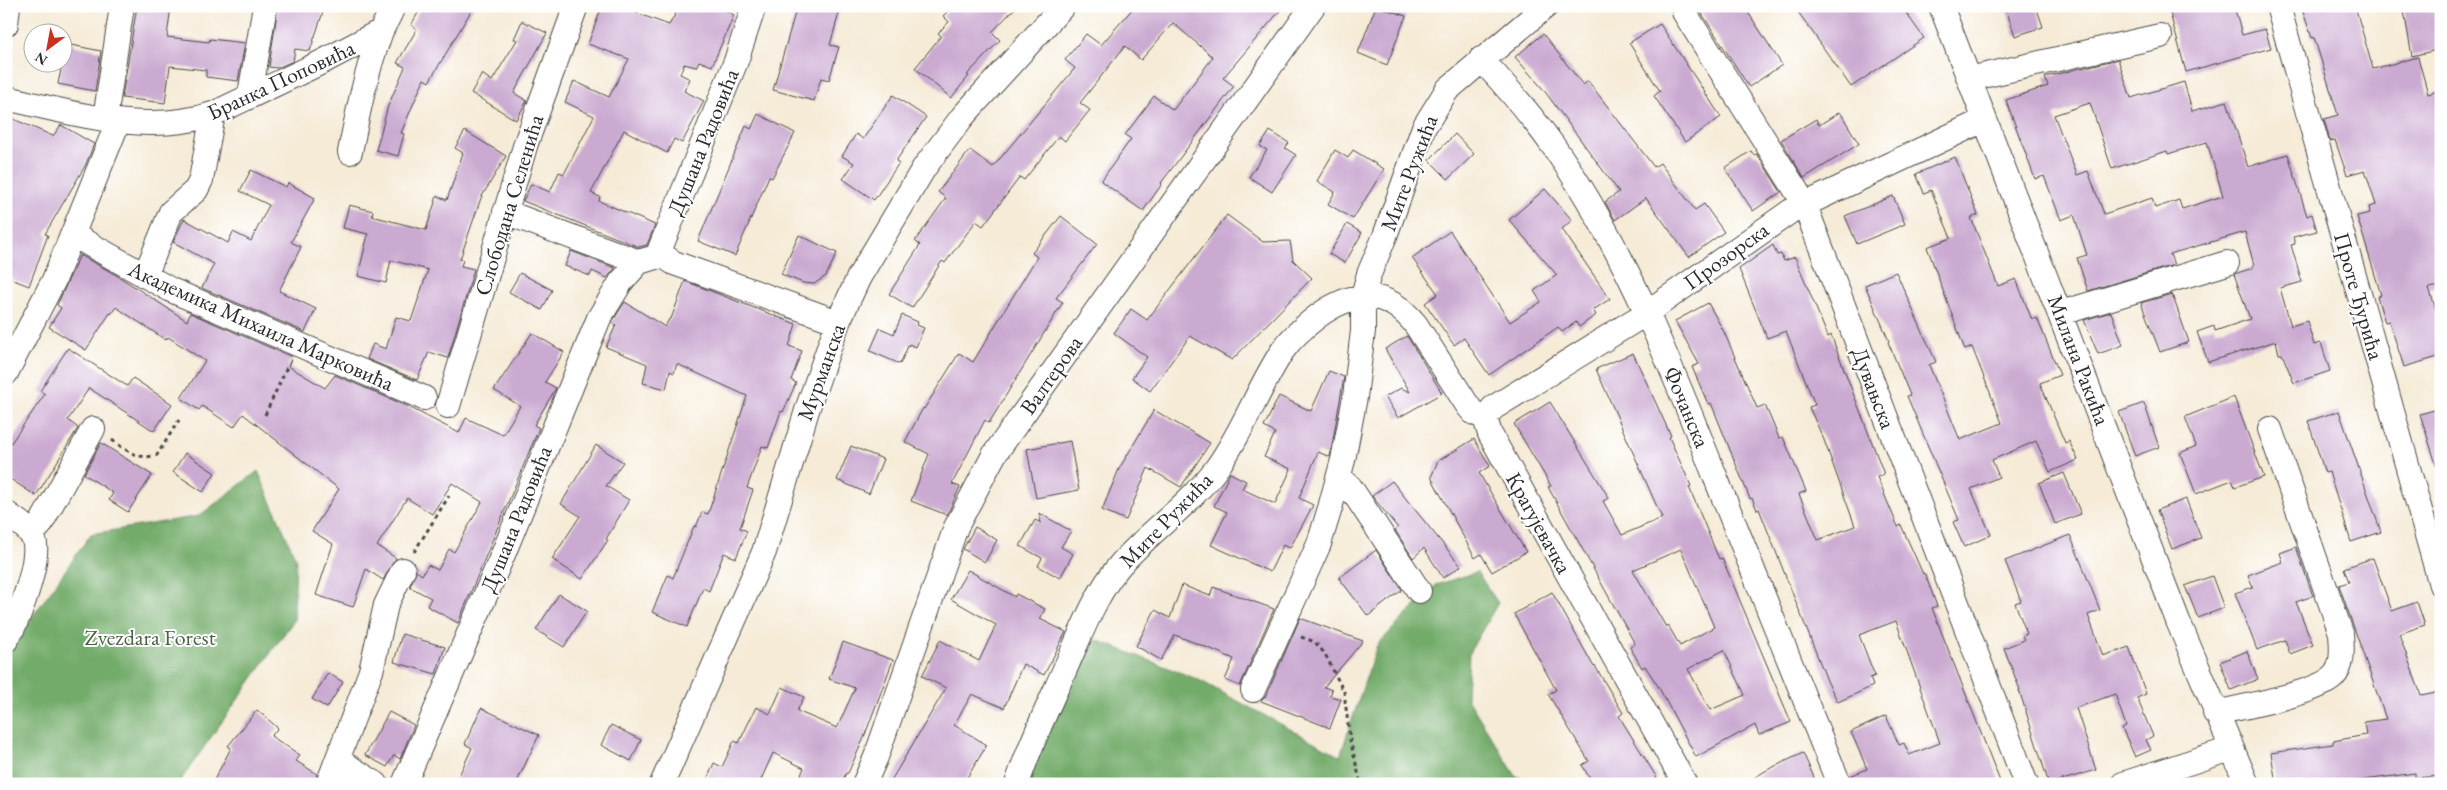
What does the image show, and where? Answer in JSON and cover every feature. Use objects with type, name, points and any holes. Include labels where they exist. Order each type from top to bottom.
[{"type":"street","points":[[6,24],[8,6]]},
{"type":"street","points":[[6,373],[44,302],[73,235],[112,121],[122,6]]},
{"type":"street","points":[[250,95],[265,6]]},
{"type":"street","name":"Бранка Поповића","points":[[350,152],[370,65],[381,31],[387,23],[393,6]]},
{"type":"street","name":"Слободана Селенића","points":[[448,406],[526,143],[576,6]]},
{"type":"street","name":"Душана Радовића","points":[[404,784],[504,552],[599,318],[621,282],[660,249],[736,62],[754,6]]},
{"type":"street","name":"Мурманска","points":[[662,784],[764,552],[808,407],[838,322],[883,235],[924,168],[964,116],[1063,6]]},
{"type":"street","name":"Валтерова","points":[[864,784],[876,757],[956,527],[994,455],[1313,6]]},
{"type":"street","name":"Мите Ружића","points":[[1254,690],[1319,544],[1339,477],[1355,397],[1363,331],[1364,296],[1368,274],[1385,236],[1424,127],[1447,90],[1481,59],[1546,6]]},
{"type":"street","name":"Милана Ракића","points":[[1941,6],[2215,713],[2247,784]]},
{"type":"street","name":"Проте Ђурића","points":[[2278,6],[2441,585]]},
{"type":"street","name":"Дувањска","points":[[1684,12],[1804,203],[2026,784]]},
{"type":"street","name":"Бранка Поповића","points":[[6,98],[112,121],[158,124],[196,120],[213,114],[322,62],[381,31]]},
{"type":"street","points":[[1969,79],[2160,36]]},
{"type":"street","name":"Фочанска","points":[[1481,59],[1534,120],[1555,148],[1602,225],[1674,374],[1839,784]]},
{"type":"street","points":[[145,276],[171,212],[196,190],[201,180],[213,114]]},
{"type":"street","name":"Прозорска","points":[[1485,418],[1493,408],[1645,314],[1771,223],[1804,203],[1984,120]]},
{"type":"street","points":[[505,212],[650,258],[674,263],[838,322]]},
{"type":"street","name":"Академика Михаила Марковића","points":[[73,235],[145,276],[424,398]]},
{"type":"street","points":[[2061,313],[2227,263]]},
{"type":"street","points":[[1364,296],[1385,299],[1408,315],[1428,341],[1468,406],[1473,412],[1485,418]]},
{"type":"street","name":"Мите Ружића","points":[[1017,784],[1026,757],[1081,634],[1112,575],[1188,501],[1216,468],[1284,350],[1296,335],[1337,304],[1349,298],[1364,296]]},
{"type":"street","name":"Крагујевачка","points":[[1485,418],[1490,434],[1685,784]]},
{"type":"street","points":[[31,534],[40,525],[93,429]]},
{"type":"street","points":[[2215,713],[2317,687],[2333,677],[2343,652],[2341,634],[2270,429]]},
{"type":"street","points":[[1339,477],[1350,487],[1418,591]]},
{"type":"street","points":[[6,513],[31,534],[35,552],[27,592],[20,612],[6,640]]},
{"type":"street","points":[[328,784],[371,671],[386,605],[403,570]]},
{"type":"street","points":[[2123,784],[2231,749]]},
{"type":"street","points":[[338,760],[376,784]]},
{"type":"path","points":[[265,415],[298,344]]},
{"type":"path","points":[[93,429],[137,456],[148,458],[157,455],[179,420]]},
{"type":"path","points":[[403,570],[449,496]]},
{"type":"path","points":[[1281,629],[1316,642],[1326,654],[1344,692],[1350,740],[1361,784]]},
{"type":"green space","name":"Zvezdara Forest","points":[[258,471],[296,559],[294,620],[178,784],[6,784],[6,654],[91,534],[199,516]]},
{"type":"green space","points":[[1477,572],[1498,603],[1469,653],[1467,698],[1516,776],[1535,784],[1017,784],[1081,634],[1197,679],[1340,756],[1377,645],[1436,585]]},
{"type":"building","points":[[137,6],[171,6],[167,37],[209,42],[210,39],[245,43],[238,81],[206,77],[206,70],[170,66],[165,103],[122,98]]},
{"type":"building","points":[[278,6],[325,6],[310,51],[295,49],[293,61],[277,68],[269,67]]},
{"type":"building","points":[[422,6],[474,6],[429,82],[424,79],[401,133],[404,134],[398,156],[376,150],[388,106],[405,67],[397,63],[417,29],[411,25]]},
{"type":"building","points":[[602,6],[617,6],[669,25],[680,6],[718,6],[734,15],[712,66],[699,61],[696,67],[684,64],[680,74],[690,79],[684,91],[704,101],[682,143],[674,139],[667,153],[624,130],[591,193],[600,197],[599,201],[655,225],[647,245],[639,247],[523,201],[531,184],[550,192],[559,172],[564,174],[594,116],[565,102],[574,81],[609,97],[629,59],[588,44]]},
{"type":"building","points":[[797,6],[841,6],[830,45],[839,47],[829,80],[821,78],[814,101],[773,90]]},
{"type":"building","points":[[953,6],[1017,6],[992,32],[1000,40],[967,75],[969,76],[951,98],[915,68],[941,36],[938,33],[949,22],[943,16]]},
{"type":"building","points":[[1135,6],[1284,6],[1223,78],[1234,86],[1161,183],[1143,211],[1101,181],[1131,139],[1125,135],[1154,96],[1173,110],[1213,57],[1173,23],[1141,60],[1125,46],[1080,103],[1090,110],[1065,141],[1059,136],[1024,180],[1020,177],[983,226],[976,221],[945,263],[942,261],[912,308],[889,294],[920,245],[915,241],[946,198],[938,192],[970,150],[993,167],[1075,68],[1065,60],[1086,34],[1101,45]]},
{"type":"building","points":[[1376,6],[1406,16],[1387,65],[1358,53]]},
{"type":"building","points":[[1697,6],[1744,6],[1782,65],[1749,87]]},
{"type":"building","points":[[1794,6],[1901,6],[1924,38],[1851,87]]},
{"type":"building","points":[[2005,6],[2036,6],[2043,27],[2015,36]]},
{"type":"building","points":[[2168,6],[2192,6],[2193,11],[2209,6],[2234,6],[2242,35],[2265,29],[2271,48],[2186,72]]},
{"type":"building","points":[[2301,6],[2355,6],[2373,69],[2418,57],[2428,94],[2441,90],[2441,286],[2429,288],[2441,325],[2441,356],[2404,367],[2389,321],[2385,322],[2377,297],[2381,295],[2357,216],[2370,213],[2369,207],[2376,205],[2365,170],[2347,175],[2335,140],[2330,141],[2324,119],[2338,115],[2314,37],[2312,38]]},
{"type":"building","points":[[2403,6],[2441,6],[2441,49],[2412,56]]},
{"type":"building","points":[[522,21],[547,33],[514,93],[527,101],[516,120],[471,93],[482,74],[492,81],[517,40],[514,39]]},
{"type":"building","points":[[1660,24],[1721,117],[1685,142],[1654,96],[1660,91],[1629,43]]},
{"type":"building","points":[[1543,34],[1583,85],[1588,81],[1654,167],[1660,163],[1695,210],[1704,204],[1724,232],[1689,257],[1646,198],[1615,220],[1605,202],[1619,192],[1543,89],[1515,57]]},
{"type":"building","points":[[72,45],[101,51],[95,91],[58,84],[60,72],[72,72]]},
{"type":"building","points":[[2118,59],[2131,98],[2184,82],[2192,111],[2227,101],[2248,167],[2288,154],[2307,216],[2312,214],[2317,231],[2293,237],[2295,244],[2291,245],[2302,282],[2280,288],[2291,326],[2307,321],[2314,345],[2321,343],[2330,371],[2294,383],[2282,354],[2279,354],[2276,341],[2208,362],[2197,332],[2214,326],[2215,331],[2250,319],[2234,274],[2253,268],[2252,266],[2254,265],[2245,232],[2170,254],[2174,265],[2088,291],[2077,258],[2087,255],[2074,215],[2061,220],[2044,176],[2035,179],[2006,100],[2048,86],[2045,77]],"holes":[[[2090,103],[2112,169],[2167,151],[2168,154],[2207,142],[2223,196],[2182,209],[2179,200],[2155,208],[2152,198],[2104,214],[2088,171],[2077,175],[2054,115]]]},
{"type":"building","points":[[893,95],[926,117],[896,161],[899,163],[874,200],[843,179],[854,163],[842,156],[856,134],[863,139]]},
{"type":"building","points":[[1840,112],[1859,144],[1804,178],[1781,140],[1816,119],[1819,125]]},
{"type":"building","points":[[758,114],[795,133],[772,178],[769,176],[735,256],[698,241],[746,126],[751,129]]},
{"type":"building","points":[[11,118],[53,136],[61,125],[94,144],[85,166],[45,234],[48,235],[29,286],[6,277],[6,130]]},
{"type":"building","points":[[465,131],[506,156],[481,198],[460,259],[463,260],[461,266],[474,269],[448,358],[429,352],[417,380],[367,359],[373,344],[386,349],[396,317],[411,321],[428,270],[391,260],[386,283],[358,276],[368,234],[343,228],[349,205],[373,211],[372,216],[426,230],[437,196],[447,200],[463,153],[455,148]]},
{"type":"building","points":[[1270,131],[1289,143],[1285,148],[1296,155],[1272,192],[1249,177],[1267,150],[1260,146]]},
{"type":"building","points":[[1455,134],[1474,154],[1448,179],[1429,160]]},
{"type":"building","points":[[1335,150],[1348,158],[1353,150],[1384,169],[1353,219],[1328,204],[1335,192],[1317,181]]},
{"type":"building","points":[[1751,151],[1754,155],[1757,154],[1781,192],[1753,211],[1725,168]]},
{"type":"building","points":[[1955,157],[1978,215],[1971,218],[1998,286],[2016,279],[2032,320],[2037,318],[2060,375],[2040,383],[2065,443],[2069,441],[2078,460],[2050,472],[2036,441],[1992,460],[1999,477],[1971,489],[1991,535],[1964,547],[1953,522],[1959,520],[1907,396],[1910,395],[1865,285],[1896,272],[1936,362],[1929,365],[1960,440],[2002,423],[1972,347],[1965,350],[1927,247],[1951,238],[1931,190],[1924,193],[1916,174]]},
{"type":"building","points":[[251,170],[286,187],[288,183],[315,198],[291,242],[301,247],[279,291],[316,309],[305,332],[202,288],[214,264],[173,242],[184,219],[228,243],[233,232],[251,241],[269,205],[240,191]]},
{"type":"building","points":[[1545,189],[1572,220],[1562,229],[1610,299],[1593,310],[1596,315],[1579,327],[1576,322],[1562,332],[1558,327],[1489,375],[1464,338],[1454,345],[1425,303],[1438,294],[1412,258],[1450,231],[1510,322],[1541,302],[1534,291],[1557,275],[1509,220]]},
{"type":"building","points":[[1893,196],[1905,224],[1857,244],[1845,216]]},
{"type":"building","points":[[1227,215],[1263,242],[1290,241],[1293,260],[1312,278],[1232,360],[1190,336],[1150,391],[1132,378],[1147,357],[1114,333],[1131,309],[1147,320]]},
{"type":"building","points":[[1061,216],[1097,244],[1056,298],[1063,302],[989,423],[985,420],[952,484],[960,487],[947,515],[911,501],[929,454],[905,442],[923,408],[959,353],[973,362],[1037,257],[1032,253]]},
{"type":"building","points":[[1347,224],[1362,233],[1345,263],[1329,254]]},
{"type":"building","points":[[799,235],[837,253],[826,276],[814,284],[803,283],[781,274]]},
{"type":"building","points":[[1773,245],[1777,255],[1781,254],[1784,261],[1795,257],[1828,337],[1831,335],[1884,474],[1877,477],[1898,527],[1901,525],[1923,574],[1925,574],[1937,606],[1932,608],[2001,784],[1852,784],[1850,776],[1867,769],[1851,732],[1886,716],[1899,745],[1904,743],[1909,755],[1940,743],[1896,621],[1859,635],[1875,676],[1870,678],[1873,686],[1838,702],[1828,683],[1759,509],[1757,510],[1752,498],[1750,499],[1711,403],[1708,404],[1692,367],[1699,364],[1675,321],[1708,303],[1724,332],[1757,408],[1765,405],[1779,438],[1783,437],[1806,491],[1799,494],[1818,540],[1855,526],[1824,440],[1809,407],[1815,405],[1786,331],[1767,338],[1739,269]]},
{"type":"building","points":[[571,251],[615,268],[607,278],[592,271],[590,276],[565,266]]},
{"type":"building","points":[[80,255],[118,276],[187,321],[190,313],[292,357],[288,366],[325,388],[335,375],[407,406],[459,433],[466,418],[503,435],[520,406],[494,390],[532,333],[564,352],[545,382],[556,388],[534,425],[539,428],[458,623],[427,606],[431,598],[410,587],[416,571],[422,575],[428,565],[438,570],[449,549],[454,552],[482,502],[452,483],[432,514],[407,498],[377,546],[396,558],[383,580],[366,569],[353,607],[316,595],[333,544],[312,531],[339,489],[243,414],[234,427],[202,406],[199,410],[181,398],[205,361],[168,337],[166,340],[116,307],[86,350],[49,327],[61,308],[57,305]]},
{"type":"building","points":[[520,273],[552,290],[542,310],[509,292]]},
{"type":"building","points":[[685,281],[796,324],[789,346],[802,351],[791,380],[796,383],[783,412],[781,411],[768,448],[762,446],[747,488],[753,490],[740,528],[747,531],[736,558],[724,553],[709,591],[703,588],[687,627],[652,612],[668,575],[673,578],[694,526],[696,527],[702,512],[708,514],[747,396],[677,364],[674,373],[670,371],[666,389],[643,383],[647,364],[606,347],[616,325],[612,322],[625,302],[665,327],[669,319],[671,319]]},
{"type":"building","points":[[2172,294],[2189,342],[2160,352],[2141,303]]},
{"type":"building","points":[[2111,312],[2123,345],[2098,354],[2084,320]]},
{"type":"building","points":[[902,315],[918,322],[917,325],[924,328],[916,347],[909,344],[900,364],[870,351],[880,328],[894,334]]},
{"type":"building","points":[[1407,336],[1442,393],[1398,418],[1385,397],[1401,388],[1410,392],[1385,349]]},
{"type":"building","points":[[68,348],[127,386],[133,378],[172,404],[154,431],[89,388],[68,420],[78,428],[36,496],[6,476],[6,450],[45,394],[40,391]]},
{"type":"building","points":[[1633,353],[1671,436],[1669,437],[1691,486],[1689,487],[1719,559],[1722,558],[1791,722],[1759,735],[1755,725],[1696,757],[1658,686],[1645,666],[1642,668],[1630,647],[1635,644],[1548,487],[1551,486],[1514,424],[1550,402],[1609,498],[1603,501],[1622,535],[1662,518],[1596,369]],"holes":[[[1681,549],[1714,627],[1680,646],[1668,625],[1666,627],[1633,570]],[[1724,650],[1745,695],[1710,710],[1688,669]]]},
{"type":"building","points":[[1329,371],[1344,377],[1330,457],[1318,452],[1299,498],[1313,505],[1290,548],[1283,545],[1270,572],[1211,545],[1227,512],[1214,506],[1230,473],[1246,481],[1242,489],[1275,504],[1291,469],[1264,457],[1275,433],[1264,427],[1279,396],[1311,411]]},
{"type":"building","points":[[2234,397],[2264,477],[2235,487],[2232,480],[2196,494],[2180,453],[2196,446],[2185,417]]},
{"type":"building","points":[[2144,403],[2159,447],[2135,456],[2119,412]]},
{"type":"building","points":[[2441,408],[2441,466],[2437,467],[2420,414]]},
{"type":"building","points":[[1154,410],[1210,443],[1181,487],[1148,468],[1126,520],[1102,510],[1119,469]]},
{"type":"building","points":[[2339,411],[2381,532],[2351,542],[2329,472],[2325,473],[2308,421]]},
{"type":"building","points":[[1474,439],[1490,466],[1479,473],[1526,552],[1492,572],[1481,554],[1475,558],[1431,477],[1438,461]]},
{"type":"building","points":[[1070,441],[1079,490],[1036,498],[1027,449]]},
{"type":"building","points":[[101,443],[152,475],[128,512],[109,500],[113,493],[84,474]]},
{"type":"building","points":[[596,445],[623,462],[606,486],[629,500],[606,539],[608,540],[582,579],[552,559],[580,516],[561,504]]},
{"type":"building","points":[[851,446],[883,459],[869,494],[837,480]]},
{"type":"building","points":[[185,453],[215,473],[203,492],[173,472]]},
{"type":"building","points":[[2064,473],[2081,514],[2055,524],[2039,483]]},
{"type":"building","points":[[1392,481],[1461,566],[1443,578],[1424,548],[1413,558],[1395,530],[1398,528],[1372,496]]},
{"type":"building","points":[[2186,499],[2201,538],[2172,549],[2157,510]]},
{"type":"building","points":[[1039,513],[1071,531],[1061,547],[1073,554],[1060,578],[1038,566],[1042,558],[1020,546],[1035,520],[1041,523]]},
{"type":"building","points":[[975,527],[997,540],[985,562],[963,549]]},
{"type":"building","points":[[2070,535],[2100,610],[2088,615],[2103,656],[2129,647],[2146,694],[2137,698],[2153,736],[2146,740],[2151,750],[2135,757],[2122,728],[2126,726],[2115,694],[2076,708],[2096,770],[2049,784],[2020,690],[2004,648],[2024,640],[2022,636],[2027,634],[2015,603],[2021,601],[2005,561]]},
{"type":"building","points":[[2296,547],[2313,596],[2296,602],[2313,645],[2290,654],[2285,640],[2257,650],[2235,593],[2253,587],[2248,575],[2283,562],[2280,553]]},
{"type":"building","points":[[1376,550],[1402,590],[1368,616],[1339,578]]},
{"type":"building","points":[[2373,558],[2392,611],[2417,602],[2425,625],[2399,634],[2421,695],[2441,691],[2441,776],[2415,778],[2415,773],[2336,784],[2276,784],[2271,753],[2333,744],[2333,741],[2366,735],[2364,722],[2386,719],[2339,585],[2349,582],[2344,568]]},
{"type":"building","points":[[968,570],[1015,597],[1016,594],[1045,609],[1040,619],[1066,632],[1044,675],[1023,664],[1004,708],[972,694],[954,725],[987,745],[963,784],[889,784],[946,688],[922,676],[940,640],[979,661],[996,625],[951,599]]},
{"type":"building","points":[[2212,576],[2224,608],[2198,618],[2185,586]]},
{"type":"building","points":[[1182,585],[1210,596],[1213,587],[1274,609],[1240,686],[1225,680],[1234,659],[1175,635],[1161,660],[1136,646],[1155,610],[1170,618]]},
{"type":"building","points":[[1552,592],[1594,667],[1623,713],[1619,716],[1657,778],[1647,784],[1593,784],[1582,765],[1589,761],[1548,694],[1556,690],[1514,614]]},
{"type":"building","points":[[559,594],[587,611],[564,647],[536,630]]},
{"type":"building","points":[[1300,618],[1363,641],[1324,687],[1332,690],[1330,696],[1341,699],[1330,728],[1261,701],[1266,696]]},
{"type":"building","points":[[402,634],[445,647],[436,674],[394,662]]},
{"type":"building","points":[[843,642],[893,660],[863,740],[841,784],[797,784],[804,768],[773,753],[759,784],[705,784],[714,763],[722,767],[734,741],[739,743],[756,707],[770,714],[782,687],[804,697],[797,711],[837,728],[855,688],[829,679]]},
{"type":"building","points":[[2247,651],[2258,679],[2231,690],[2220,662]]},
{"type":"building","points":[[328,673],[343,682],[327,708],[312,699]]},
{"type":"building","points":[[481,708],[539,735],[516,784],[455,784],[472,748],[465,744]]},
{"type":"building","points":[[257,710],[278,728],[271,736],[300,755],[296,761],[317,774],[315,784],[212,784],[231,748],[228,746]]},
{"type":"building","points":[[389,712],[414,725],[400,759],[394,755],[387,767],[365,755]]},
{"type":"building","points":[[611,725],[641,740],[631,761],[601,745]]},
{"type":"building","points":[[1803,753],[1817,784],[1744,784],[1767,770]]}]
